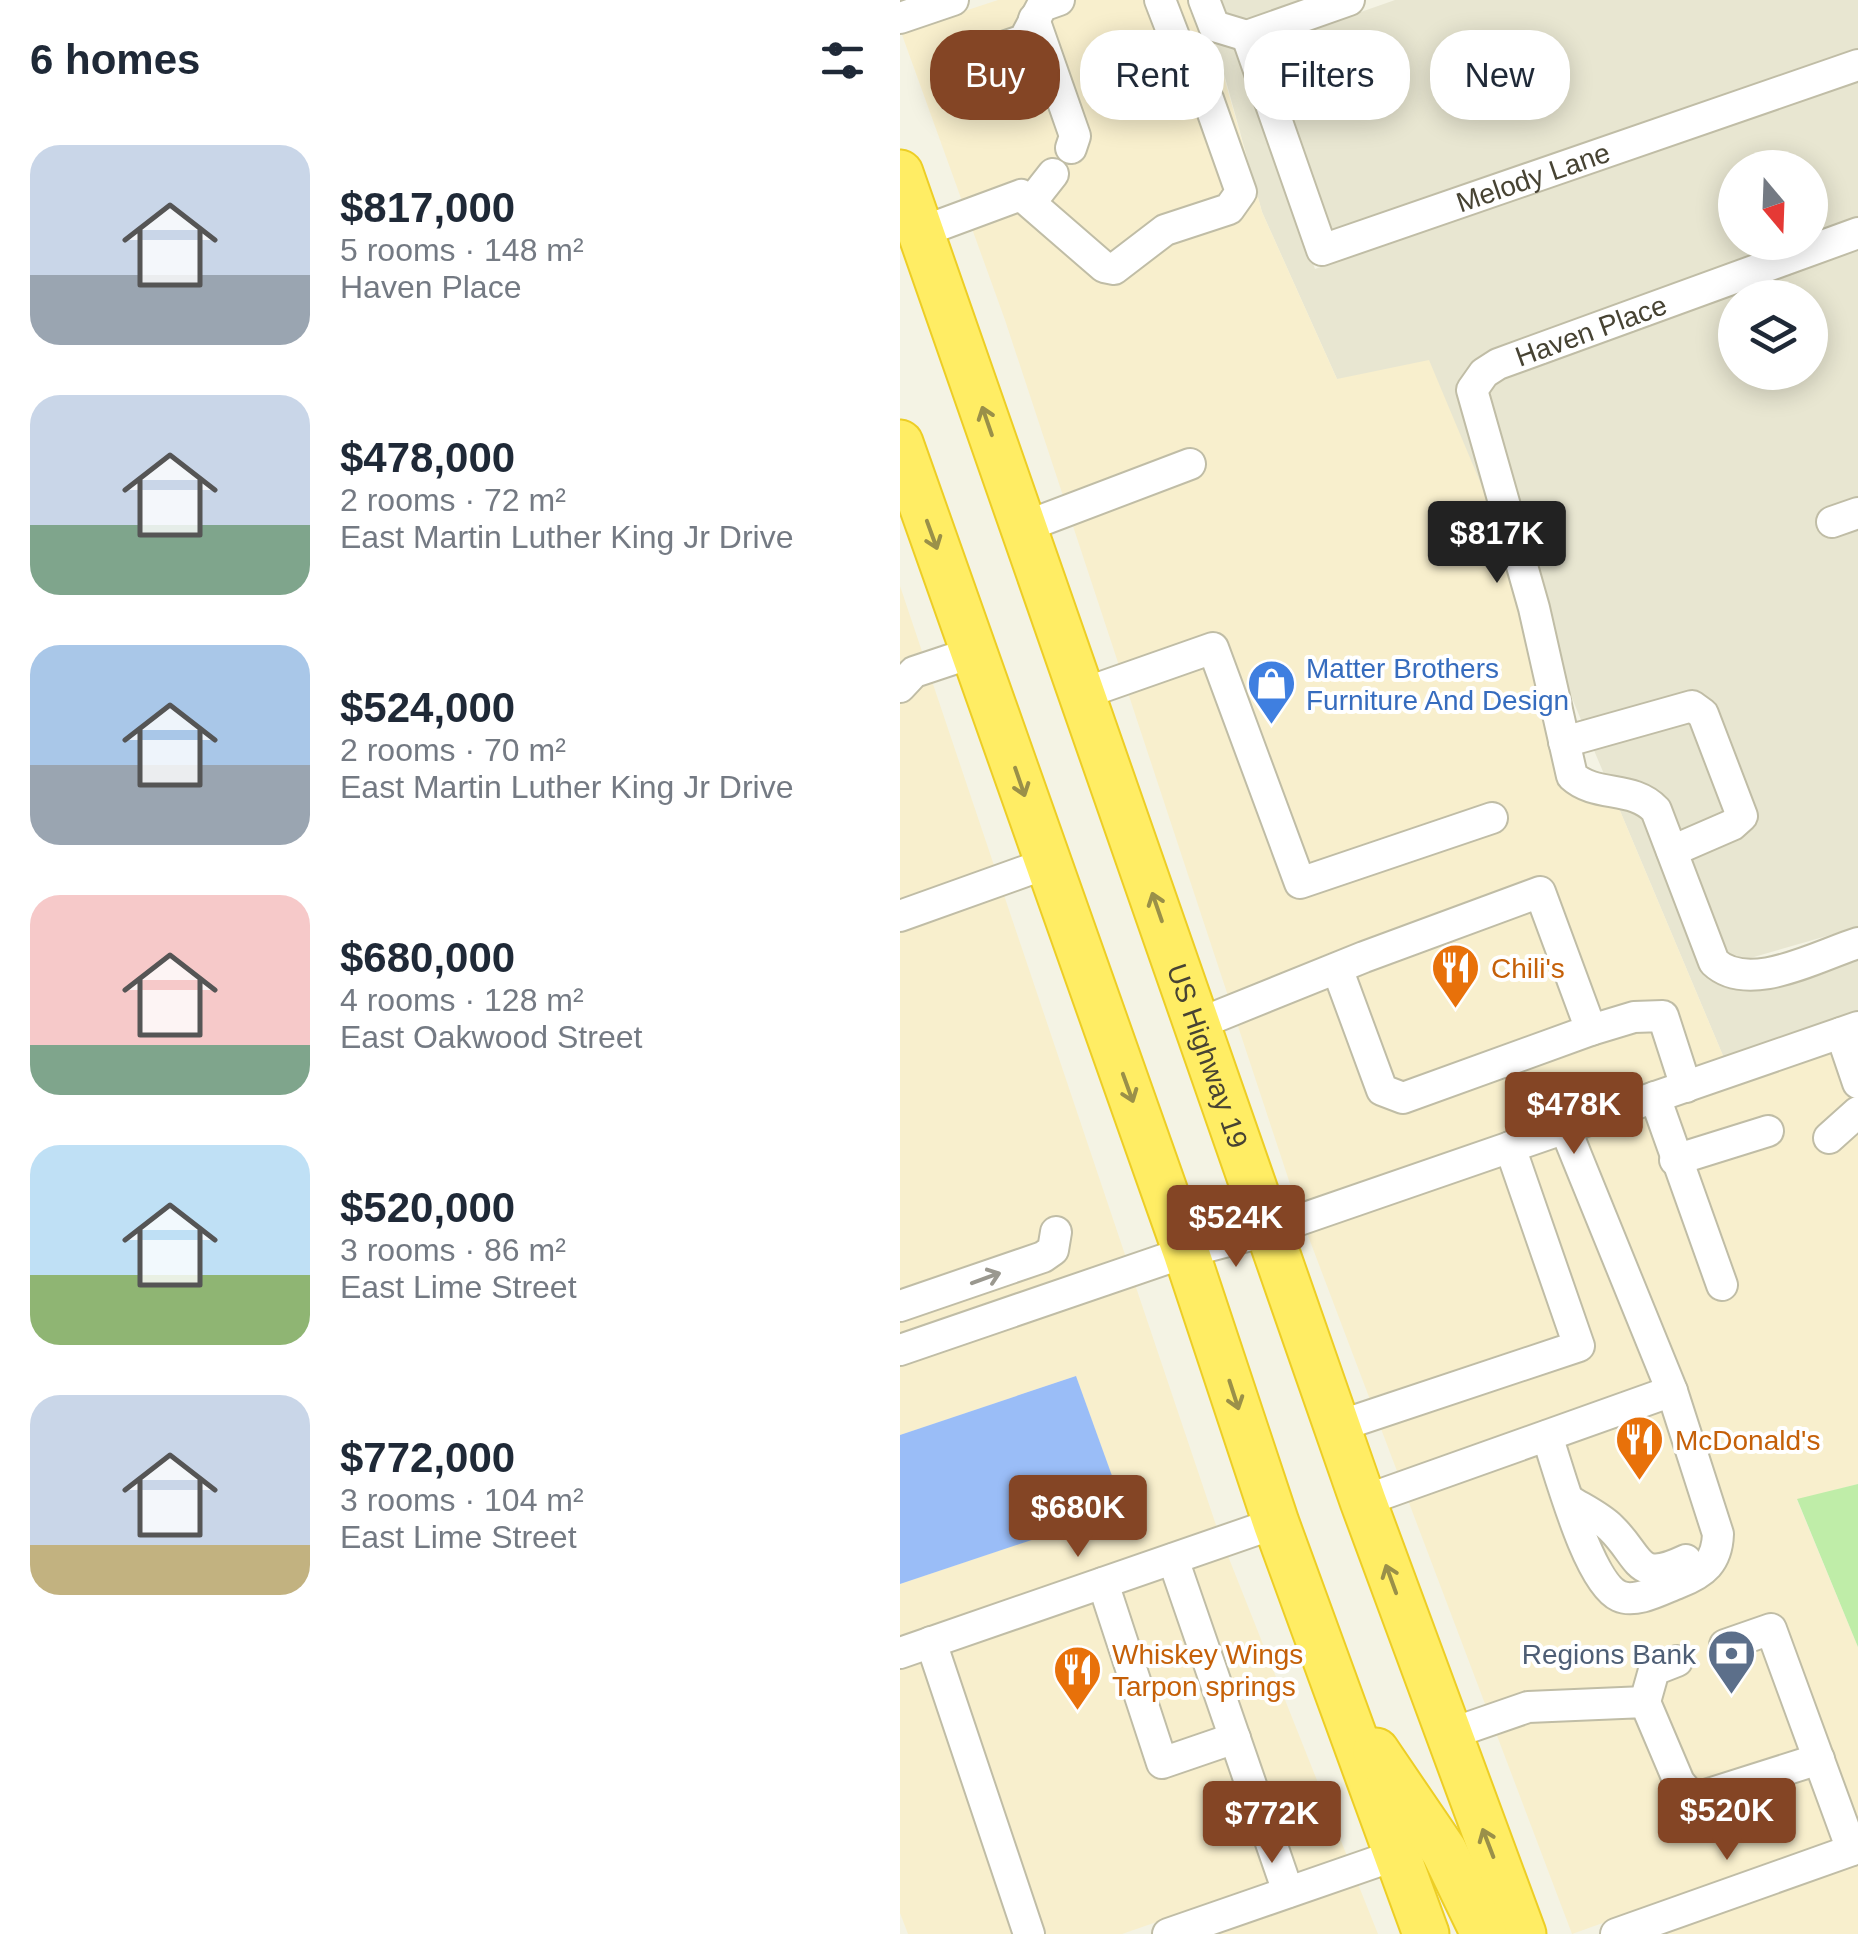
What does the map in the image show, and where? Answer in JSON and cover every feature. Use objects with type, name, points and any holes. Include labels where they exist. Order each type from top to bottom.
[{"type":"highway","points":[[900,173],[910,246]]},
{"type":"highway","name":"US Highway 19","points":[[910,246],[968,367],[1363,1501],[1523,1934]]},
{"type":"highway","points":[[904,470],[974,652],[1186,1252],[1276,1524],[1426,1934]]},
{"type":"highway","points":[[1338,1696],[1444,1852],[1484,1934]]},
{"type":"street","points":[[900,18],[952,0]]},
{"type":"street","points":[[1029,30],[1042,6],[1059,0]]},
{"type":"street","points":[[910,246],[1021,195],[1104,267],[1114,269],[1165,230],[1230,208],[1241,192],[1208,99],[1192,83],[1160,0]]},
{"type":"street","points":[[1204,0],[1214,26],[1244,35]]},
{"type":"street","points":[[1264,30],[1349,0]]},
{"type":"street","points":[[1034,19],[1074,136],[1071,148]]},
{"type":"street","name":"Melody Lane","points":[[1276,120],[1322,250],[1858,64]]},
{"type":"street","points":[[1031,202],[1052,174]]},
{"type":"street","name":"Haven Place","points":[[1858,233],[1498,364],[1476,381],[1474,401],[1502,482],[1572,776],[1583,784],[1646,800],[1656,810],[1714,962],[1729,973],[1760,974],[1858,943]]},
{"type":"street","points":[[1024,528],[1190,464]]},
{"type":"street","points":[[1082,694],[1213,648],[1300,883],[1492,818]]},
{"type":"street","points":[[900,687],[914,672],[974,652]]},
{"type":"street","points":[[1564,742],[1692,706],[1703,714],[1742,816],[1672,851]]},
{"type":"street","points":[[900,916],[1048,862]]},
{"type":"street","points":[[1198,1024],[1540,892],[1591,1030]]},
{"type":"street","points":[[1337,968],[1382,1090],[1403,1098],[1634,1016],[1663,1016],[1686,1087]]},
{"type":"street","points":[[900,1350],[1186,1252],[1270,1230],[1849,1030],[1858,1083]]},
{"type":"street","points":[[1656,1097],[1674,1160],[1722,1284]]},
{"type":"street","points":[[1829,1138],[1858,1112]]},
{"type":"street","points":[[1547,1436],[1581,1508],[1602,1582],[1620,1597],[1636,1598],[1710,1566],[1717,1552],[1718,1534],[1565,1128]]},
{"type":"street","points":[[1674,1160],[1768,1131]]},
{"type":"street","points":[[1339,1426],[1579,1346],[1510,1147]]},
{"type":"street","points":[[900,1306],[1043,1257],[1053,1250],[1056,1232]]},
{"type":"street","points":[[1363,1501],[1664,1394]]},
{"type":"street","points":[[1581,1508],[1610,1526],[1642,1568],[1656,1572],[1691,1557],[1699,1545],[1664,1394]]},
{"type":"street","points":[[900,1653],[1276,1524]]},
{"type":"street","points":[[1173,1559],[1288,1892]]},
{"type":"street","points":[[1102,1583],[1162,1763],[1235,1738]]},
{"type":"street","points":[[1616,1934],[1855,1849],[1771,1629],[1725,1645]]},
{"type":"street","points":[[932,1642],[1029,1934]]},
{"type":"street","points":[[1678,1661],[1654,1670],[1644,1702],[1679,1782],[1693,1799],[1819,1759]]},
{"type":"street","points":[[1448,1735],[1528,1707],[1644,1702]]},
{"type":"street","points":[[1168,1934],[1396,1855]]},
{"type":"shaded area","points":[[998,0],[1191,0],[1208,30],[1080,30],[1080,120],[1224,120],[1224,77],[1262,212],[1337,379],[1429,360],[1499,527],[1564,787],[1578,797],[1618,806],[1724,1058],[1297,1205],[1005,320],[933,120],[1060,120],[1060,30],[930,30],[930,112],[901,32]]},
{"type":"shaded area","points":[[1218,0],[1305,0],[1245,21],[1223,14]]},
{"type":"shaded area","points":[[1395,0],[1858,0],[1858,49],[1330,232],[1290,120],[1410,120],[1410,30],[1310,30]]},
{"type":"shaded area","points":[[1224,44],[1237,48],[1244,68],[1244,120],[1262,120],[1315,269],[1858,80],[1858,218],[1828,229],[1828,150],[1718,150],[1718,260],[1744,260],[1477,360],[1461,382],[1499,527],[1337,379],[1262,212],[1224,74]]},
{"type":"shaded area","points":[[1858,249],[1858,927],[1740,961],[1725,954],[1666,801],[1641,781],[1604,774],[1563,677],[1514,479],[1486,394],[1504,378],[1718,300],[1718,390],[1828,390],[1828,280],[1773,280]]},
{"type":"shaded area","points":[[900,586],[1217,1528],[900,1637],[900,1584],[1123,1509],[1076,1376],[900,1435]]},
{"type":"shaded area","points":[[1618,806],[1634,809],[1645,818],[1702,966],[1713,979],[1743,991],[1764,988],[1858,958],[1858,1011],[1724,1058]]},
{"type":"shaded area","points":[[1858,1043],[1858,1484],[1797,1500],[1858,1647],[1858,1832],[1572,1934],[1307,1233]]},
{"type":"shaded area","points":[[1228,1556],[1347,1856],[1122,1934],[908,1934],[900,1913],[900,1669]]},
{"type":"shaded area","points":[[1858,1864],[1858,1934],[1660,1934]]},
{"type":"shaded area","points":[[1358,1884],[1378,1934],[1213,1934]]},
{"type":"green space","points":[[1858,1484],[1858,1647],[1797,1499]]},
{"type":"water","points":[[1076,1376],[1124,1509],[900,1584],[900,1435]]},
{"type":"place","name":"Matter Brothers Furniture And Design","points":[[1271,726]]},
{"type":"place","name":"Chili's","points":[[1456,1010]]},
{"type":"place","name":"McDonald's","points":[[1640,1482]]},
{"type":"place","name":"Regions Bank","points":[[1731,1696]]},
{"type":"place","name":"Whiskey Wings Tarpon springs","points":[[1077,1712]]}]
